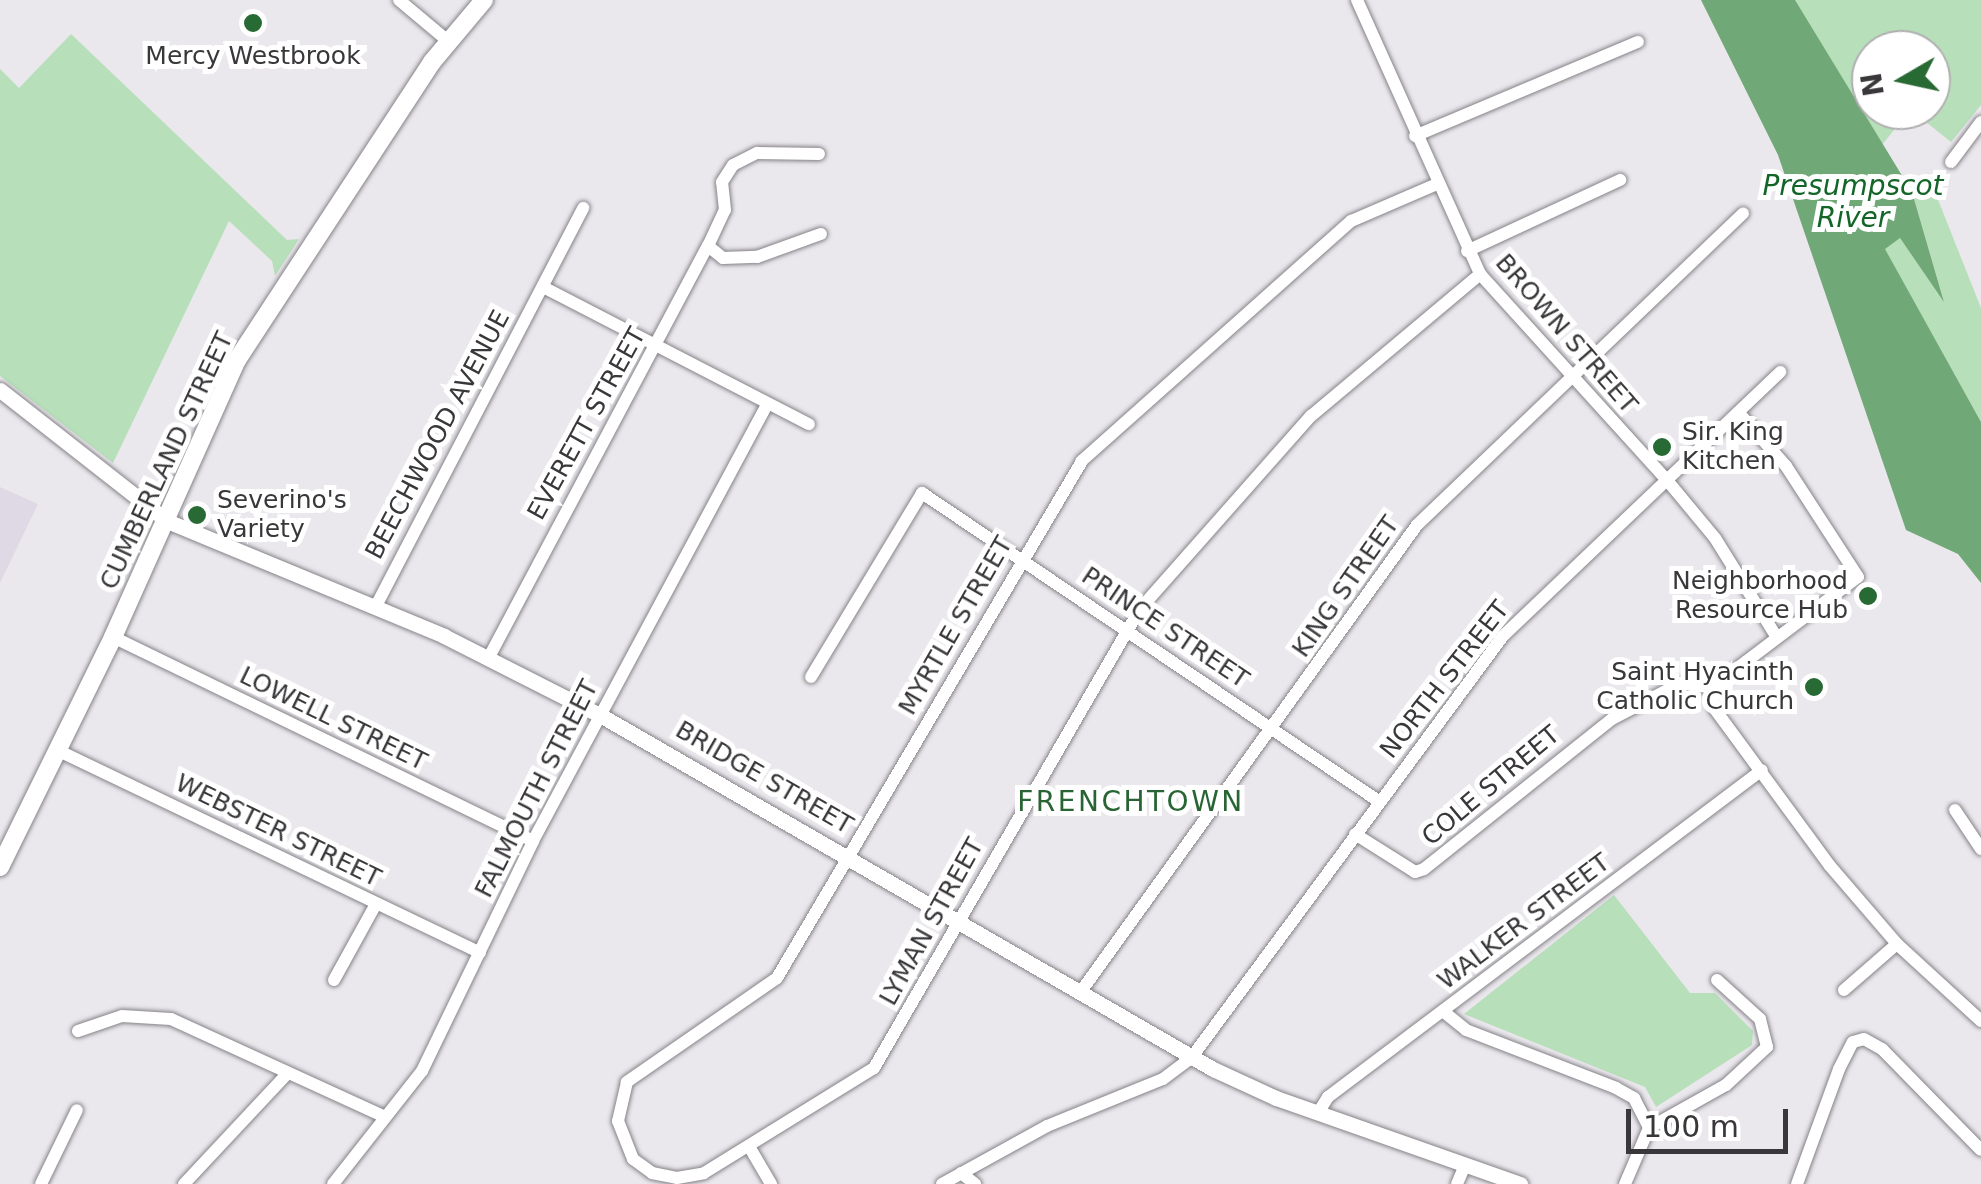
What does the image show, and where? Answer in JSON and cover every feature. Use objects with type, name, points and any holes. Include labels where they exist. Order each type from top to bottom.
[{"type":"main road","name":"CUMBERLAND STREET","points":[[0,867],[114,637],[247,342],[449,42],[484,0]]},
{"type":"street","points":[[399,0],[449,42]]},
{"type":"street","name":"BROWN STREET","points":[[1356,0],[1480,274],[1715,538],[1776,636]]},
{"type":"street","points":[[1415,136],[1638,42]]},
{"type":"street","points":[[1951,162],[1981,122]]},
{"type":"street","name":"EVERETT STREET","points":[[488,659],[708,246],[725,210],[722,182],[732,164],[757,153],[820,154]]},
{"type":"street","points":[[1467,251],[1620,180]]},
{"type":"street","name":"MYRTLE STREET","points":[[633,1159],[618,1121],[627,1082],[770,987],[851,856],[1020,557],[1082,461],[1309,256],[1373,208],[1436,184]]},
{"type":"street","name":"BEECHWOOD AVENUE","points":[[376,606],[583,208]]},
{"type":"street","name":"KING STREET","points":[[1082,990],[1417,526],[1744,214]]},
{"type":"street","points":[[708,246],[723,258],[757,256],[821,234]]},
{"type":"street","name":"LYMAN STREET","points":[[633,1159],[652,1173],[678,1178],[704,1174],[874,1068],[1126,629],[1287,441],[1480,274]]},
{"type":"street","points":[[544,288],[808,424]]},
{"type":"street","name":"NORTH STREET","points":[[942,1184],[1047,1126],[1163,1079],[1192,1056],[1503,636],[1780,372]]},
{"type":"street","name":"BRIDGE STREET","points":[[0,390],[166,521],[376,606],[600,716],[851,856],[1192,1056],[1318,1113],[1520,1184]]},
{"type":"street","name":"FALMOUTH STREET","points":[[333,1184],[422,1071],[533,842],[767,405]]},
{"type":"street","points":[[1738,412],[1786,466],[1858,577],[1711,688],[1714,708],[1830,866],[1898,944],[1981,1021]]},
{"type":"street","name":"PRINCE STREET","points":[[811,677],[922,493],[1380,802]]},
{"type":"street","name":"LOWELL STREET","points":[[114,637],[533,842]]},
{"type":"street","name":"COLE STREET","points":[[1355,834],[1414,872],[1424,868],[1602,725],[1681,682],[1711,688]]},
{"type":"street","name":"WEBSTER STREET","points":[[57,750],[480,952]]},
{"type":"street","name":"WALKER STREET","points":[[1318,1113],[1328,1097],[1762,770]]},
{"type":"street","points":[[1954,810],[1981,848]]},
{"type":"street","points":[[334,980],[376,904]]},
{"type":"street","points":[[1844,990],[1898,944]]},
{"type":"street","points":[[1626,1184],[1649,1128],[1726,1085],[1767,1047],[1760,1020],[1717,980]]},
{"type":"street","points":[[1444,1012],[1466,1030],[1625,1093],[1649,1128]]},
{"type":"street","points":[[78,1031],[122,1016],[160,1016],[385,1116]]},
{"type":"street","points":[[1797,1184],[1853,1042],[1864,1039],[1882,1049],[1981,1150]]},
{"type":"street","points":[[184,1184],[287,1074]]},
{"type":"street","points":[[41,1184],[77,1110]]},
{"type":"street","points":[[750,1148],[771,1184]]},
{"type":"street","points":[[1457,1184],[1465,1165]]},
{"type":"street","points":[[961,1173],[976,1184]]},
{"type":"shaded area","points":[[1792,0],[1981,0],[1981,105],[1951,142],[1936,130],[1951,130],[1951,30],[1851,30],[1851,103]]},
{"type":"shaded area","points":[[71,34],[287,240],[299,239],[275,276],[272,261],[229,221],[113,463],[0,376],[0,69],[19,88]]},
{"type":"shaded area","points":[[1867,130],[1894,130],[1878,150]]},
{"type":"shaded area","points":[[1929,177],[1981,308],[1981,422],[1884,248],[1900,238],[1943,298],[1912,192]]},
{"type":"shaded area","points":[[0,487],[38,504],[0,583]]},
{"type":"shaded area","points":[[1614,895],[1690,993],[1715,993],[1753,1031],[1752,1045],[1656,1107],[1645,1087],[1464,1014]]},
{"type":"water","name":"Presumpscot River","points":[[1701,0],[1795,0],[1851,92],[1851,130],[1874,130],[1912,192],[1944,302],[1900,238],[1885,249],[1981,422],[1981,583],[1958,554],[1906,530],[1778,155]]},
{"type":"place","name":"Mercy Westbrook","points":[[253,23]]},
{"type":"place","name":"Sir. King Kitchen","points":[[1662,447]]},
{"type":"place","name":"Severino's Variety","points":[[197,515]]},
{"type":"place","name":"Neighborhood Resource Hub","points":[[1868,596]]},
{"type":"place","name":"Saint Hyacinth Catholic Church","points":[[1814,687]]},
{"type":"district","name":"FRENCHTOWN","points":[[1131,802]]}]
